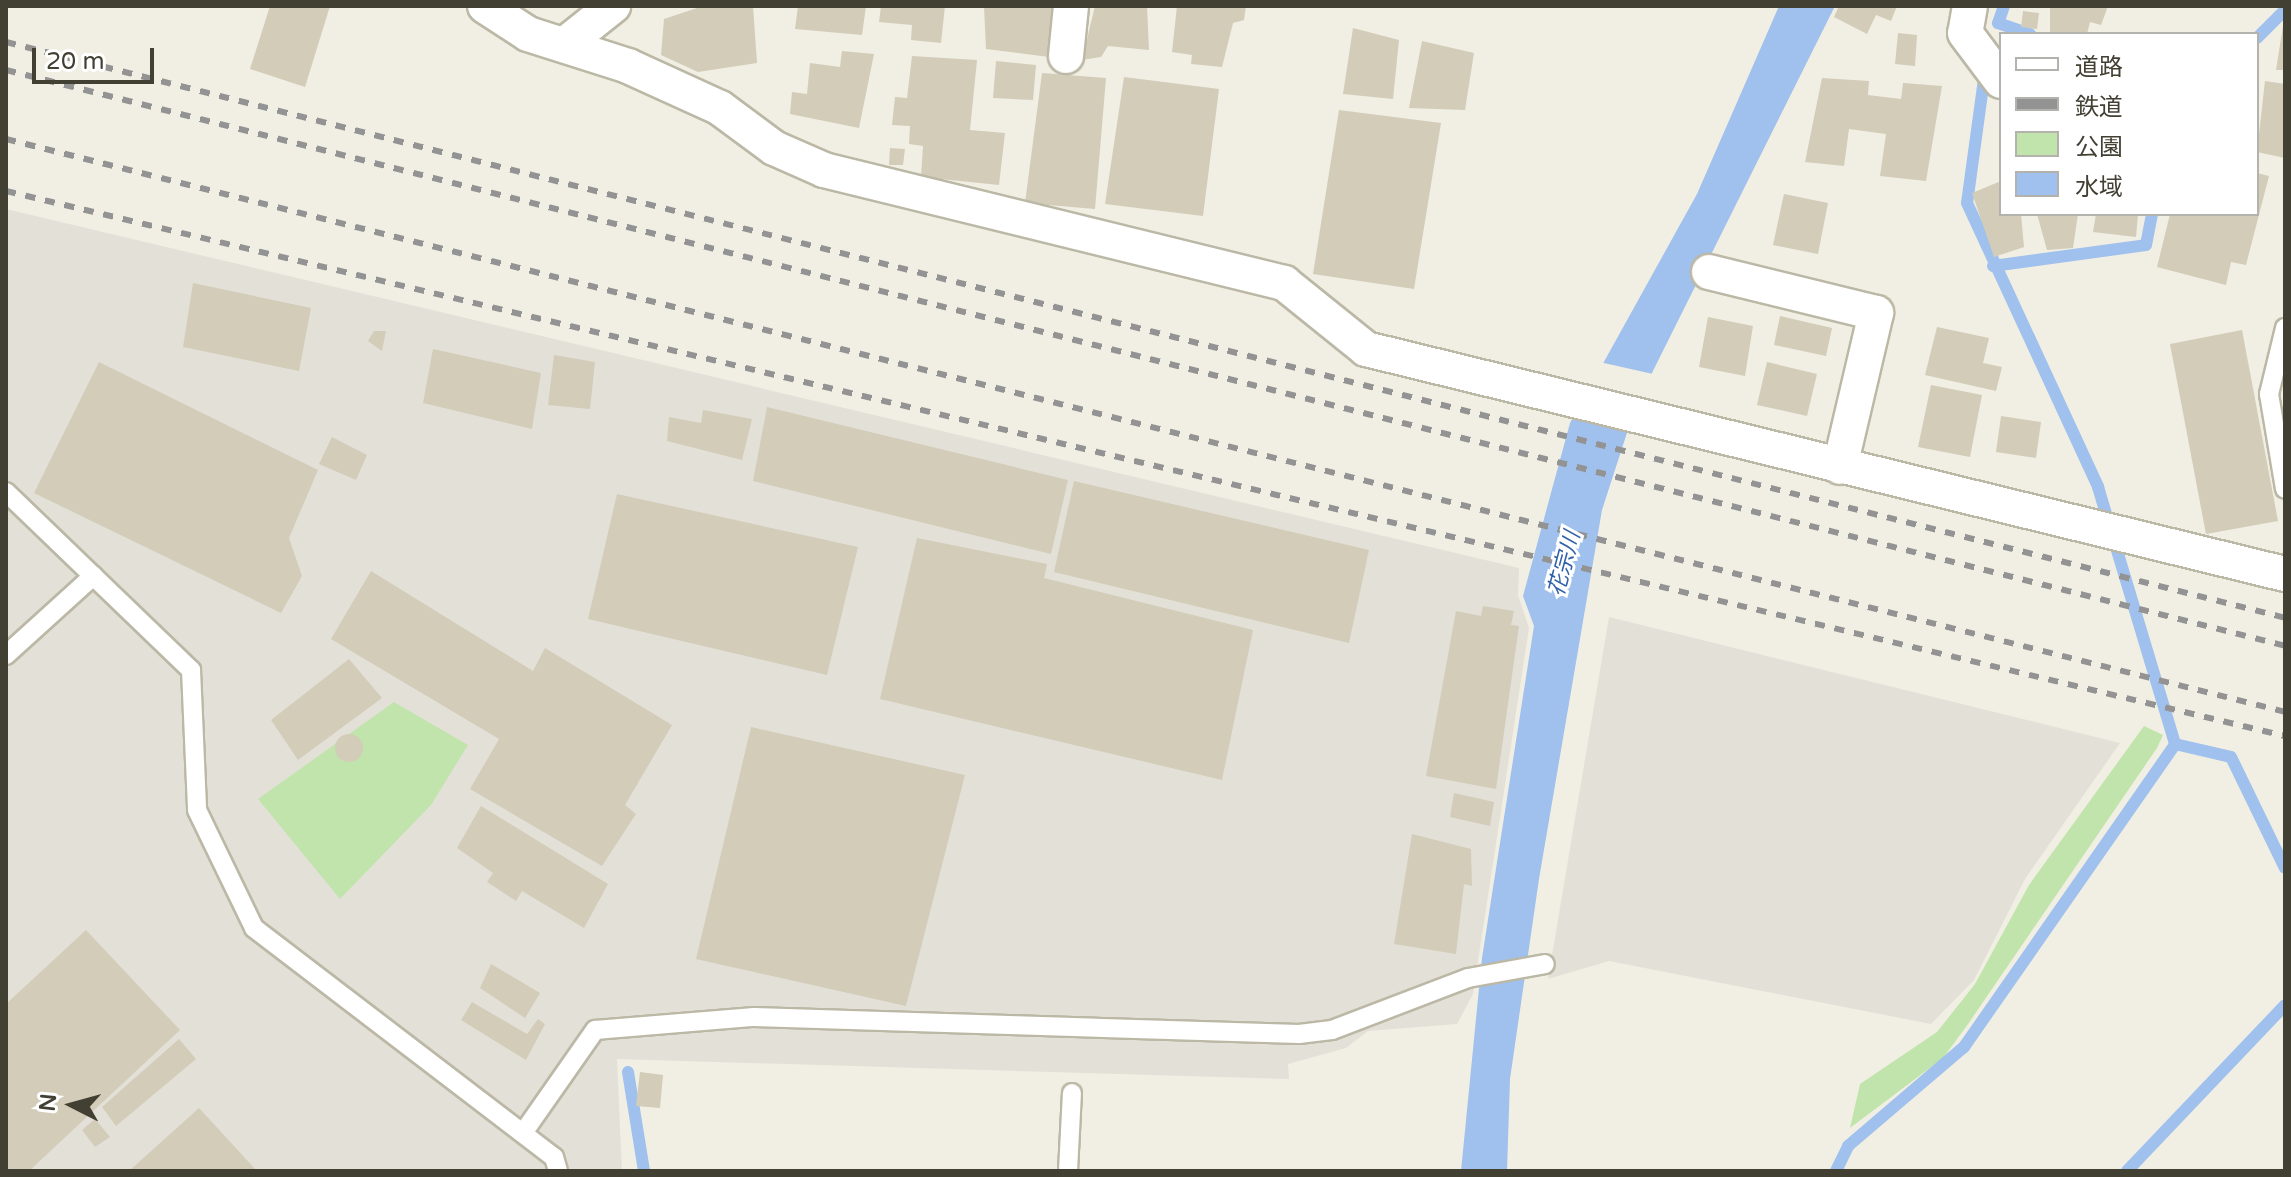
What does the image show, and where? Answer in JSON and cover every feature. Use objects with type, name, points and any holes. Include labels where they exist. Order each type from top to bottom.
[{"type":"street","points":[[485,6],[528,34],[564,45],[720,108],[774,148],[824,170],[1284,283],[1366,349],[2285,574]]},
{"type":"street","points":[[564,45],[613,6]]},
{"type":"street","points":[[1066,56],[1071,6]]},
{"type":"street","points":[[1970,6],[1965,33],[1999,78]]},
{"type":"street","points":[[1709,272],[1876,313],[1840,467]]},
{"type":"lane","points":[[2285,328],[2269,394],[2285,489]]},
{"type":"lane","points":[[6,492],[191,670],[197,810],[254,928],[554,1157],[558,1171]]},
{"type":"lane","points":[[6,655],[93,576]]},
{"type":"lane","points":[[523,1133],[595,1030],[754,1017],[1299,1034],[1332,1030],[1468,978],[1545,964]]},
{"type":"lane","points":[[1068,1171],[1072,1093]]},
{"type":"shaded area","points":[[6,209],[1519,568],[1518,595],[1529,628],[1473,994],[1457,1024],[1368,1031],[1346,1048],[1288,1064],[1289,1079],[617,1059],[622,1171],[6,1171]]},
{"type":"shaded area","points":[[1609,617],[2120,743],[2025,879],[1974,980],[1931,1024],[1609,961],[1548,979]]},
{"type":"green space","points":[[394,702],[468,745],[431,805],[340,899],[258,799]]},
{"type":"green space","points":[[2144,726],[2163,735],[2157,748],[1968,1024],[1943,1058],[1850,1128],[1860,1084],[1937,1032],[1975,984],[2029,885]]},
{"type":"water","name":"花宗川","points":[[1779,6],[1835,6],[1636,405],[1602,510],[1539,879],[1510,1079],[1507,1171],[1461,1171],[1482,958],[1534,626],[1523,596],[1570,423],[1697,194]]},
{"type":"pier","points":[[1595,361],[1653,374],[1631,433],[1568,417]]},
{"type":"building","points":[[270,6],[330,6],[305,87],[250,69]]},
{"type":"building","points":[[703,6],[753,6],[757,63],[698,72],[661,55],[664,19]]},
{"type":"building","points":[[798,6],[866,6],[862,35],[795,29]]},
{"type":"building","points":[[881,6],[945,6],[941,43],[911,40],[912,25],[879,22]]},
{"type":"building","points":[[984,6],[1053,6],[1049,57],[986,49]]},
{"type":"building","points":[[1095,6],[1147,6],[1149,50],[1108,46],[1101,57],[1082,60]]},
{"type":"building","points":[[1177,6],[1246,6],[1244,20],[1233,23],[1222,67],[1191,64],[1192,55],[1172,52]]},
{"type":"building","points":[[1839,6],[1897,6],[1891,21],[1876,15],[1867,34],[1834,17]]},
{"type":"building","points":[[2050,6],[2108,6],[2101,25],[2090,22],[2088,32],[2050,32]]},
{"type":"building","points":[[2023,11],[2039,13],[2037,29],[2021,27]]},
{"type":"building","points":[[2283,26],[2285,70],[2276,70]]},
{"type":"building","points":[[1353,28],[1399,40],[1393,99],[1343,94]]},
{"type":"building","points":[[1898,33],[1917,35],[1915,66],[1895,64]]},
{"type":"building","points":[[1422,41],[1474,53],[1465,110],[1409,108]]},
{"type":"building","points":[[842,51],[874,54],[859,128],[790,114],[792,92],[807,94],[810,63],[840,67]]},
{"type":"building","points":[[912,56],[977,60],[970,130],[1005,133],[999,185],[921,177],[923,146],[909,144],[910,126],[892,125],[895,97],[907,98]]},
{"type":"building","points":[[996,61],[1036,65],[1033,100],[993,98]]},
{"type":"building","points":[[1042,73],[1106,78],[1095,209],[1025,203]]},
{"type":"building","points":[[1124,77],[1219,89],[1203,216],[1105,204]]},
{"type":"building","points":[[1822,78],[1869,81],[1868,95],[1901,99],[1903,83],[1942,86],[1926,181],[1880,176],[1886,134],[1849,129],[1844,166],[1805,162]]},
{"type":"building","points":[[2265,81],[2285,84],[2285,158],[2259,152]]},
{"type":"building","points":[[1339,110],[1441,123],[1414,289],[1313,274]]},
{"type":"building","points":[[890,148],[905,149],[903,165],[889,165]]},
{"type":"building","points":[[2259,174],[2269,176],[2259,215]]},
{"type":"building","points":[[1999,182],[1999,216],[2021,216],[2024,247],[1994,257],[1972,193]]},
{"type":"building","points":[[1784,194],[1828,203],[1818,254],[1773,245]]},
{"type":"building","points":[[2038,216],[2078,216],[2073,248],[2047,250]]},
{"type":"building","points":[[2096,216],[2138,216],[2136,237],[2093,232]]},
{"type":"building","points":[[2170,216],[2259,216],[2246,265],[2231,262],[2226,285],[2157,267]]},
{"type":"building","points":[[193,283],[311,308],[299,371],[183,347]]},
{"type":"building","points":[[1780,316],[1832,328],[1826,356],[1774,345]]},
{"type":"building","points":[[1708,317],[1753,326],[1745,376],[1699,367]]},
{"type":"building","points":[[1937,327],[1989,338],[1983,363],[2002,367],[1996,391],[1925,375]]},
{"type":"building","points":[[2242,330],[2278,521],[2206,534],[2170,344]]},
{"type":"building","points":[[374,331],[386,331],[382,351],[368,341]]},
{"type":"building","points":[[433,349],[541,373],[532,429],[423,403]]},
{"type":"building","points":[[554,355],[595,362],[590,409],[548,405]]},
{"type":"building","points":[[99,362],[318,470],[289,538],[302,576],[281,613],[34,493]]},
{"type":"building","points":[[1767,362],[1817,374],[1807,416],[1757,405]]},
{"type":"building","points":[[1931,385],[1982,395],[1970,457],[1918,447]]},
{"type":"building","points":[[767,407],[1068,480],[1051,554],[753,481]]},
{"type":"building","points":[[703,410],[752,419],[742,460],[667,441],[669,417],[701,423]]},
{"type":"building","points":[[2001,416],[2041,422],[2036,458],[1996,452]]},
{"type":"building","points":[[332,437],[367,455],[356,480],[319,464]]},
{"type":"building","points":[[1074,481],[1369,550],[1349,643],[1054,572]]},
{"type":"building","points":[[617,494],[858,547],[827,675],[588,619]]},
{"type":"building","points":[[917,538],[1047,564],[1044,578],[1253,630],[1222,780],[880,699]]},
{"type":"building","points":[[371,571],[533,671],[545,648],[672,725],[625,805],[636,814],[602,866],[470,789],[499,739],[331,639]]},
{"type":"building","points":[[1483,606],[1514,611],[1511,625],[1519,626],[1496,789],[1426,776],[1456,611],[1481,616]]},
{"type":"building","points":[[349,659],[382,698],[298,760],[271,720]]},
{"type":"building","points":[[751,727],[965,775],[906,1006],[696,959]]},
{"type":"building","points":[[349,734],[359,738],[363,748],[359,758],[349,762],[339,758],[335,748],[339,738]]},
{"type":"building","points":[[1454,793],[1494,802],[1490,826],[1450,817]]},
{"type":"building","points":[[481,806],[608,884],[584,928],[522,891],[516,901],[487,882],[493,873],[457,848]]},
{"type":"building","points":[[1412,834],[1471,849],[1472,886],[1464,884],[1456,954],[1394,944]]},
{"type":"building","points":[[86,930],[180,1030],[29,1171],[6,1171],[6,1004]]},
{"type":"building","points":[[491,964],[540,993],[525,1018],[480,988]]},
{"type":"building","points":[[472,1002],[527,1034],[538,1019],[545,1024],[526,1060],[461,1020]]},
{"type":"building","points":[[179,1039],[196,1059],[116,1126],[102,1107]]},
{"type":"building","points":[[640,1072],[663,1075],[660,1108],[636,1106]]},
{"type":"building","points":[[199,1108],[257,1171],[129,1171]]},
{"type":"building","points":[[95,1119],[110,1137],[95,1147],[82,1130]]},
{"type":"waterway","points":[[2004,6],[1998,23],[2024,32]]},
{"type":"waterway","points":[[2259,36],[2285,10]]},
{"type":"waterway","points":[[1984,79],[1967,203],[2098,487],[2175,744]]},
{"type":"waterway","points":[[1993,266],[2146,245],[2152,216]]},
{"type":"waterway","points":[[2175,744],[2231,757],[2285,868]]},
{"type":"waterway","points":[[1836,1171],[1848,1146],[1964,1047],[2175,744]]},
{"type":"waterway","points":[[2127,1171],[2285,1005]]},
{"type":"waterway","points":[[628,1072],[644,1171]]},
{"type":"railway","points":[[6,42],[2285,618]]},
{"type":"railway","points":[[6,70],[2285,646]]},
{"type":"railway","points":[[6,139],[2285,712]]},
{"type":"railway","points":[[6,191],[2285,736]]}]
